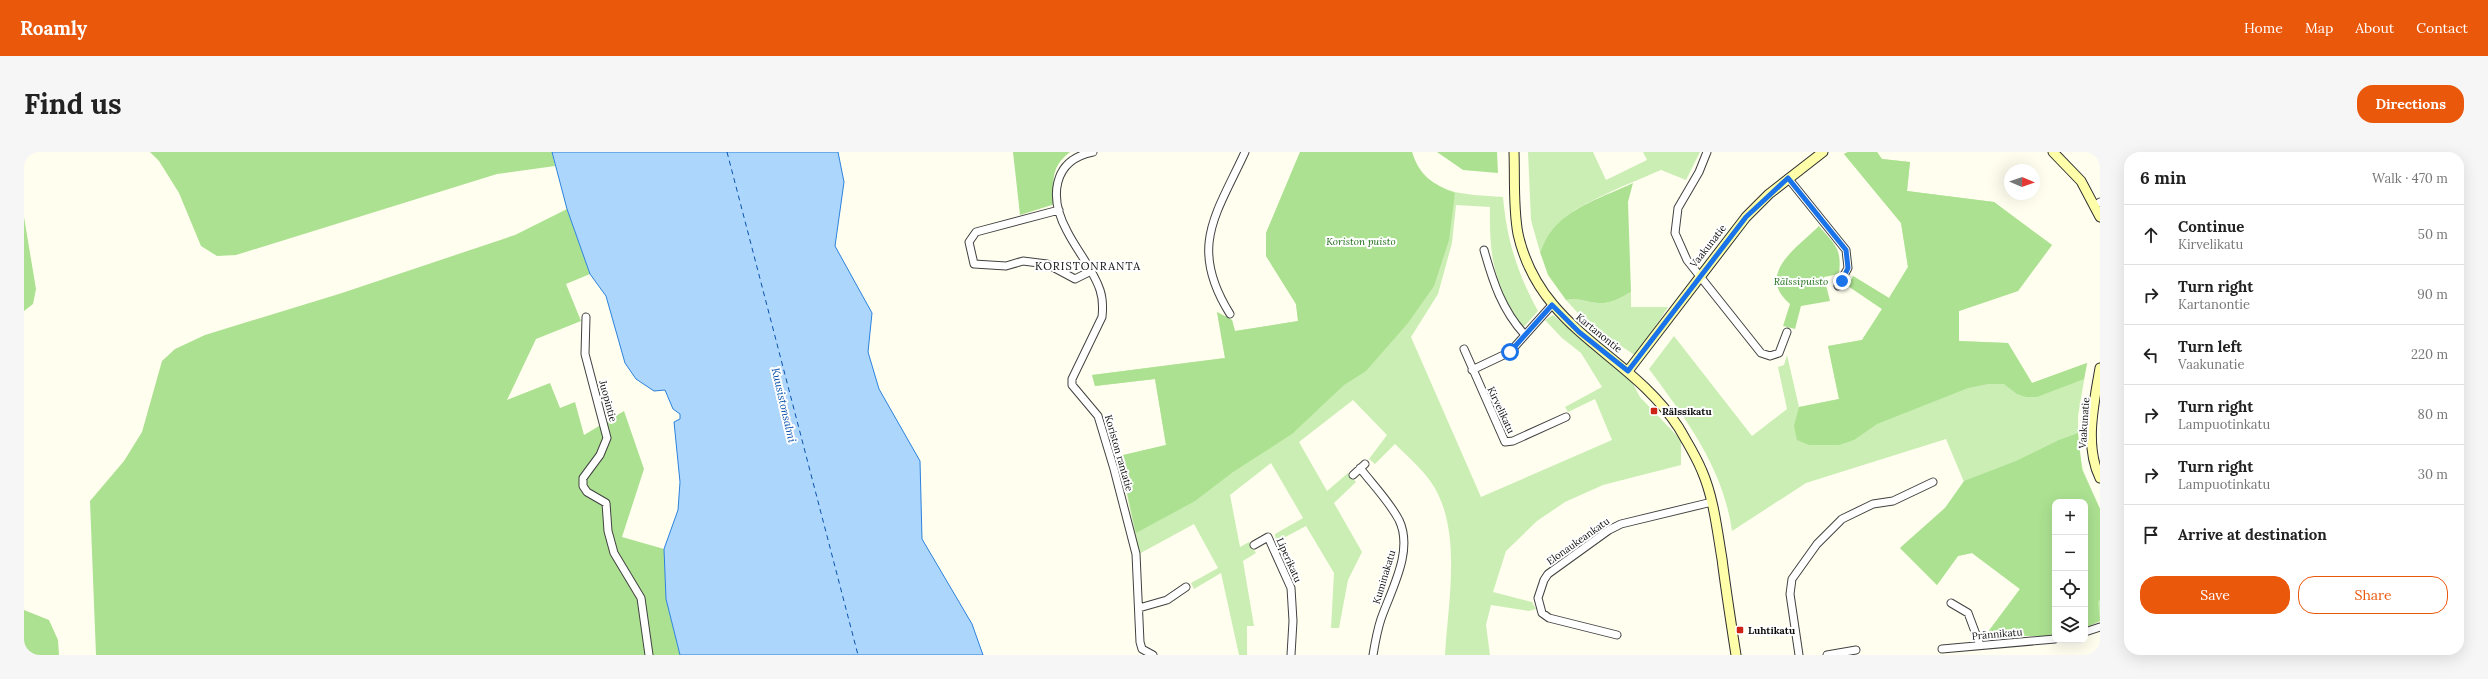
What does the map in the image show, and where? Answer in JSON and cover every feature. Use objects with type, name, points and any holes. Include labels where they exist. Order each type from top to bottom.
[{"type":"street","name":"Koriston rantatie","points":[[1093,152],[1074,158],[1063,168],[1057,185],[1059,210],[1066,230],[1091,271],[1100,290],[1102,317],[1072,380],[1072,385],[1098,416],[1136,554],[1140,642],[1142,649],[1153,655]]},
{"type":"street","points":[[1230,314],[1218,292],[1210,266],[1208,237],[1244,152]]},
{"type":"street","name":"Kartanontie","points":[[1514,152],[1518,233],[1530,268],[1552,305],[1579,332],[1628,371],[1678,428],[1702,471],[1712,502],[1736,655]]},
{"type":"street","points":[[1707,152],[1699,172],[1682,200],[1674,225],[1681,249],[1699,276],[1761,353],[1770,356],[1779,353],[1787,332]]},
{"type":"street","name":"Vaakunatie","points":[[1628,371],[1699,276],[1746,217],[1788,178],[1823,152]]},
{"type":"street","points":[[2053,152],[2081,181],[2097,203],[2100,217]]},
{"type":"street","points":[[1788,178],[1846,250],[1848,268],[1838,286]]},
{"type":"street","points":[[1059,210],[976,232],[969,242],[974,264],[1006,266],[1023,261],[1046,264],[1075,279],[1091,271]]},
{"type":"street","points":[[1484,250],[1495,290],[1506,310],[1525,335]]},
{"type":"street","points":[[1472,370],[1502,357],[1525,335],[1552,305]]},
{"type":"street","name":"Juopintie","points":[[586,317],[585,354],[607,438],[600,455],[583,478],[583,486],[587,492],[606,503],[608,531],[614,553],[641,598],[649,655]]},
{"type":"street","name":"Kirvelikatu","points":[[1464,350],[1505,442],[1509,443],[1517,440],[1566,417]]},
{"type":"street","name":"Vaakunatie","points":[[2100,368],[2092,442],[2095,466],[2100,478]]},
{"type":"street","name":"Kuminakatu","points":[[1353,475],[1363,466],[1390,505],[1399,521],[1404,540],[1400,562],[1381,621],[1373,655]]},
{"type":"street","points":[[1799,655],[1790,594],[1790,583],[1817,544],[1830,529],[1851,514],[1873,504],[1893,501],[1933,482]]},
{"type":"street","name":"Elonaukeankatu","points":[[1617,635],[1549,618],[1542,613],[1538,598],[1544,580],[1557,566],[1616,526],[1712,502]]},
{"type":"street","name":"Liperikatu","points":[[1254,545],[1268,537],[1291,588],[1293,621],[1291,655]]},
{"type":"street","points":[[1139,608],[1167,600],[1186,587]]},
{"type":"street","points":[[1950,603],[1968,613],[1980,645]]},
{"type":"street","points":[[2088,631],[2100,627]]},
{"type":"street","name":"Prännikatu","points":[[1942,649],[2052,640]]},
{"type":"street","points":[[1827,655],[1856,650]]},
{"type":"green space","points":[[150,152],[552,152],[555,166],[497,174],[236,255],[217,256],[201,246],[179,193],[159,161]]},
{"type":"green space","points":[[1013,152],[1070,152],[1059,163],[1054,175],[1053,189],[1055,204],[1020,215]]},
{"type":"green space","name":"Koriston puisto","points":[[1300,152],[1412,152],[1418,166],[1427,177],[1437,185],[1448,190],[1461,193],[1503,197],[1507,228],[1514,256],[1524,283],[1538,311],[1523,328],[1505,298],[1495,270],[1492,256],[1490,207],[1456,205],[1452,243],[1438,294],[1411,337],[1481,497],[1612,440],[1595,399],[1568,412],[1565,407],[1602,387],[1581,353],[1562,338],[1545,320],[1553,315],[1632,382],[1640,397],[1681,440],[1681,465],[1603,485],[1565,502],[1537,521],[1506,551],[1493,592],[1532,602],[1536,609],[1529,611],[1491,605],[1486,625],[1490,655],[1445,655],[1451,566],[1447,521],[1441,501],[1427,477],[1395,444],[1375,464],[1369,459],[1387,435],[1353,400],[1299,442],[1327,491],[1348,473],[1356,482],[1334,503],[1362,552],[1348,580],[1339,628],[1331,628],[1334,573],[1306,526],[1276,542],[1275,534],[1303,518],[1271,463],[1230,495],[1240,547],[1249,542],[1256,553],[1243,561],[1254,626],[1247,626],[1247,655],[1239,655],[1221,573],[1194,589],[1191,583],[1218,568],[1194,524],[1139,554],[1119,456],[1166,445],[1155,379],[1095,386],[1092,375],[1225,358],[1217,312],[1232,320],[1235,331],[1298,321],[1296,304],[1266,256],[1266,233]]},
{"type":"green space","points":[[1300,152],[1412,152],[1419,167],[1428,178],[1455,193],[1449,240],[1434,286],[1408,323],[1366,371],[1344,385],[1292,434],[1233,472],[1195,501],[1136,533],[1119,456],[1166,445],[1155,379],[1095,386],[1092,375],[1225,358],[1217,312],[1232,320],[1235,331],[1298,321],[1296,304],[1266,256],[1266,233]]},
{"type":"green space","points":[[1437,152],[1497,152],[1498,173],[1463,170]]},
{"type":"green space","points":[[1528,152],[1593,152],[1606,180],[1647,160],[1643,152],[1700,152],[1686,180],[1661,170],[1609,192],[1571,213],[1555,227],[1540,252],[1531,220]]},
{"type":"green space","points":[[1848,152],[1877,152],[1882,159],[1910,162],[1907,191],[1994,202],[2052,245],[2018,291],[1959,311],[1959,341],[2008,343],[2032,383],[2087,363],[2078,416],[2078,445],[2083,470],[2100,509],[2100,621],[2088,627],[2088,499],[2052,499],[2052,636],[1985,636],[2020,589],[1972,553],[1958,556],[1937,585],[1900,548],[1945,508],[1964,482],[1946,439],[1806,483],[1732,531],[1727,508],[1712,465],[1689,425],[1649,369],[1674,336],[1752,436],[1787,409],[1778,367],[1784,365],[1787,355],[1799,407],[1839,399],[1828,346],[1862,340],[1882,309],[1848,286],[1853,276],[1889,298],[1908,267],[1901,223],[1844,154]]},
{"type":"green space","points":[[1848,152],[1877,152],[1882,159],[1910,162],[1907,191],[1994,202],[2052,245],[2018,291],[1959,311],[1959,341],[2008,343],[2032,383],[2087,363],[2084,379],[2037,397],[2026,397],[2017,394],[2004,384],[1988,384],[1968,388],[1877,424],[1854,440],[1839,445],[1809,445],[1797,440],[1794,426],[1799,407],[1839,399],[1828,346],[1862,340],[1882,309],[1848,286],[1853,276],[1889,298],[1908,267],[1901,223],[1844,154]]},
{"type":"green space","points":[[1633,183],[1628,202],[1631,292],[1615,300],[1604,303],[1594,303],[1576,299],[1566,300],[1548,275],[1540,252],[1547,237],[1558,224],[1577,209]]},
{"type":"green space","points":[[567,209],[590,274],[566,284],[581,321],[536,339],[507,400],[550,383],[560,408],[575,402],[584,435],[624,411],[644,469],[622,537],[664,549],[666,599],[680,655],[96,655],[90,501],[124,461],[142,432],[162,361],[175,349],[205,335],[342,293],[515,235]]},
{"type":"green space","points":[[24,217],[36,289],[33,304],[24,311]]},
{"type":"green space","name":"Rälssipuisto","points":[[1819,226],[1836,247],[1839,258],[1839,274],[1824,277],[1830,301],[1801,306],[1795,329],[1783,326],[1790,304],[1780,293],[1777,282],[1778,272],[1783,262],[1791,252]]},
{"type":"green space","points":[[1631,292],[1631,307],[1668,307],[1636,356],[1587,323],[1566,300],[1576,299],[1594,303],[1604,303],[1615,300]]},
{"type":"green space","points":[[2078,433],[2082,470],[2100,509],[2100,599],[2098,602],[2100,621],[2088,627],[2088,499],[2052,499],[2052,636],[1985,636],[2020,589],[1972,553],[1958,556],[1937,585],[1900,548],[1945,508],[1964,481],[2016,461],[2059,440]]},
{"type":"green space","points":[[24,610],[49,620],[58,640],[59,655],[24,655]]},
{"type":"water","name":"Kuusistonsalmi","points":[[552,152],[838,152],[844,182],[835,246],[872,313],[868,352],[879,389],[920,461],[922,539],[972,624],[983,655],[680,655],[666,599],[664,549],[678,510],[680,482],[674,422],[680,419],[680,414],[673,409],[665,390],[654,391],[636,379],[625,363],[606,296],[590,274],[567,209]]},
{"type":"ferry route","points":[[727,152],[858,655]]},
{"type":"place","name":"Rälssikatu","points":[[1654,411]]},
{"type":"place","name":"Luhtikatu","points":[[1740,630]]},
{"type":"district","name":"KORISTONRANTA","points":[[1088,266]]},
{"type":"route","points":[[1510,352],[1552,305],[1564,319],[1628,371],[1735,230],[1757,205],[1788,178],[1843,244],[1849,261],[1846,276],[1842,281]]}]
